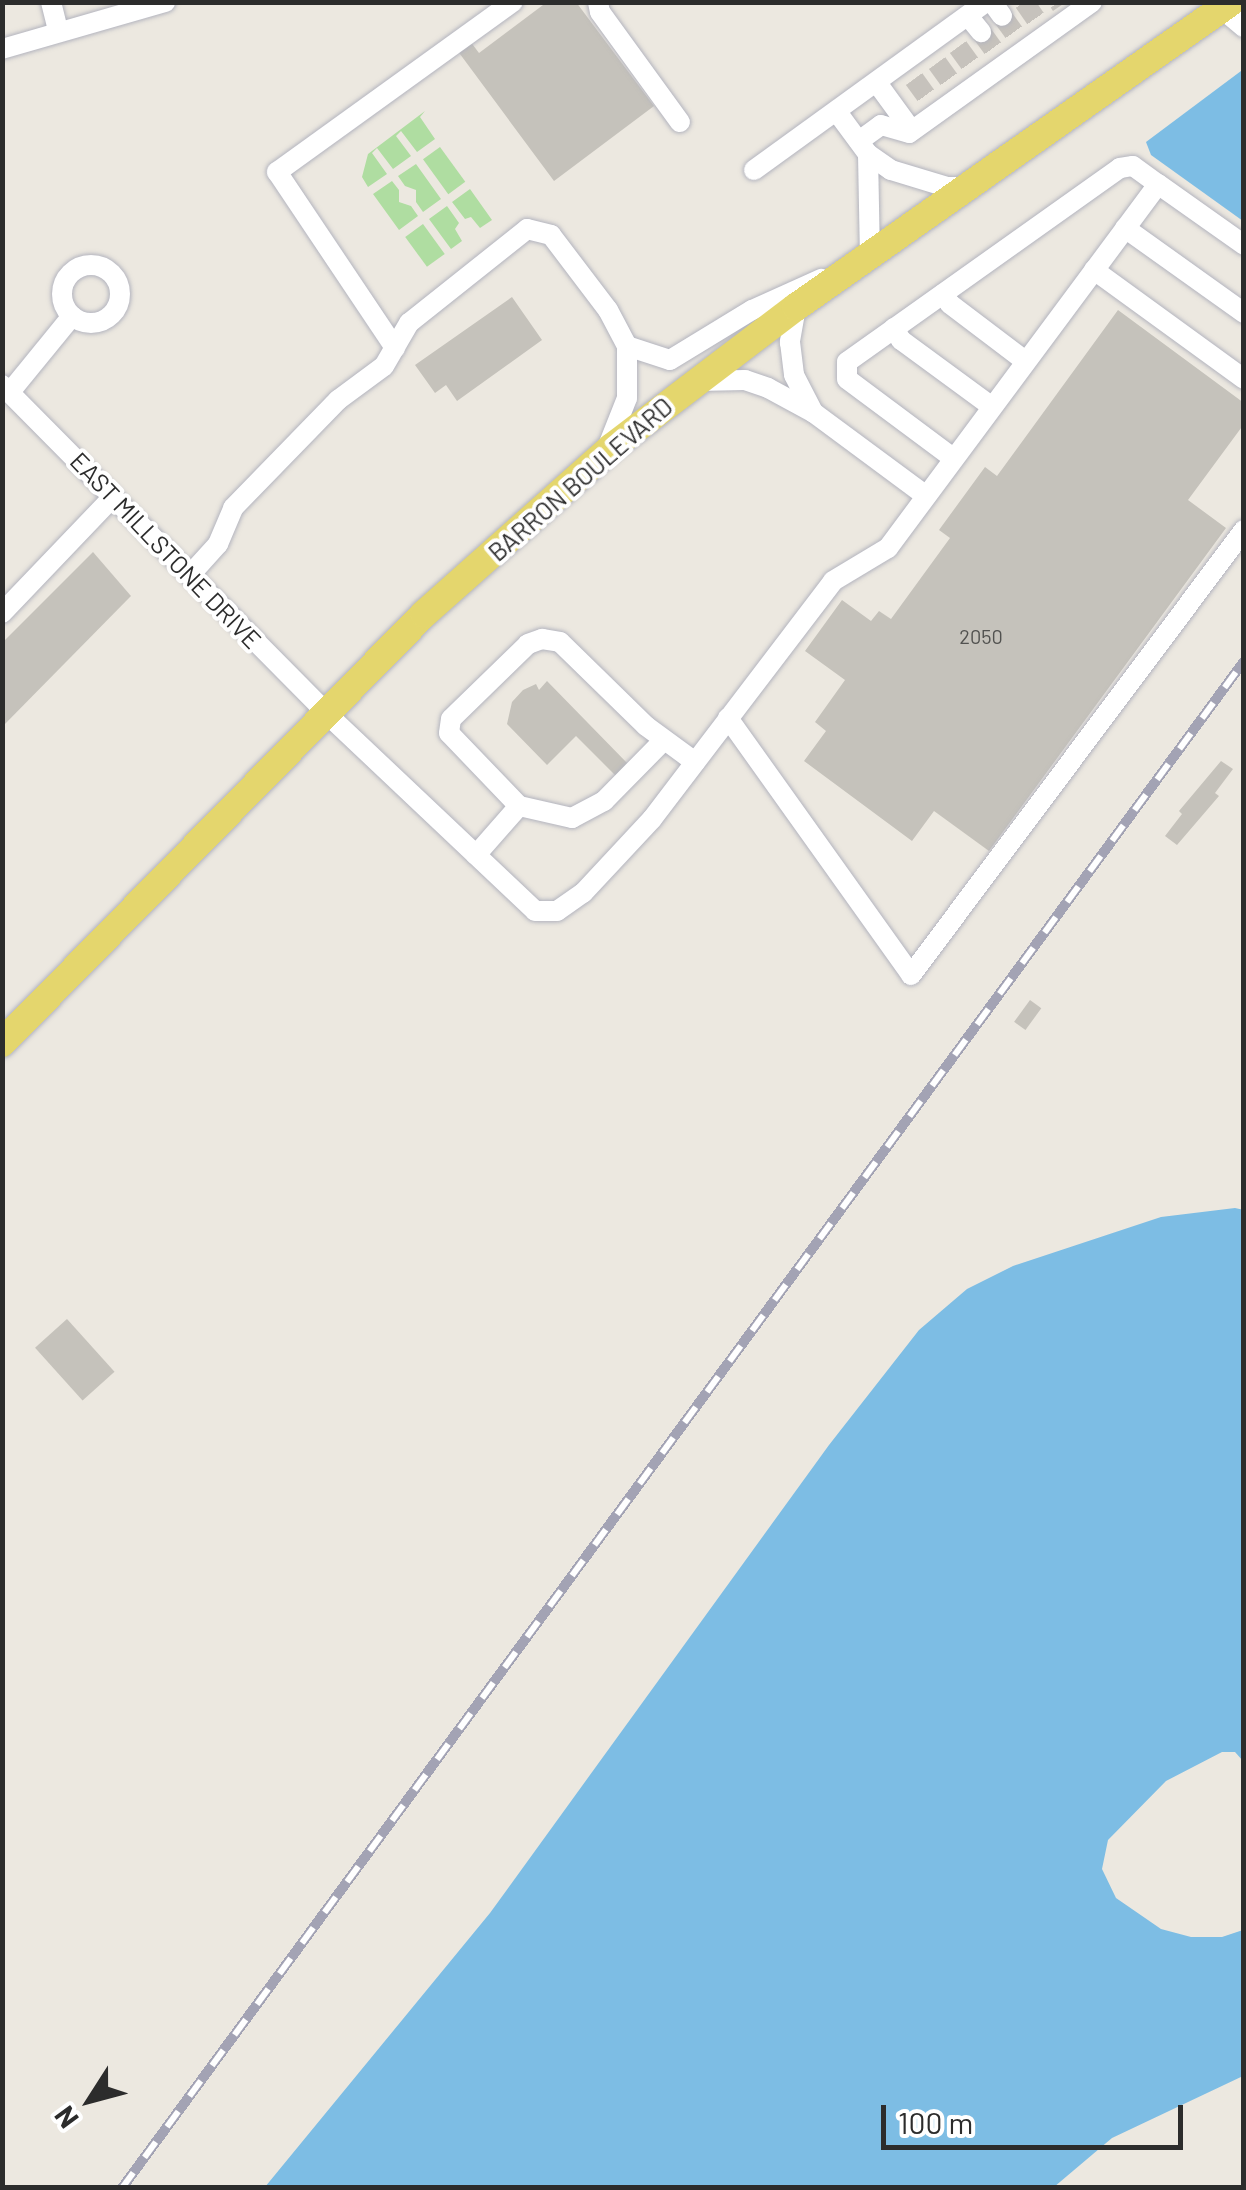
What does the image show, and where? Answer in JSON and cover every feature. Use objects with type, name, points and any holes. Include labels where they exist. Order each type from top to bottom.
[{"type":"main road","name":"BARRON BOULEVARD","points":[[2,1043],[424,614],[605,454],[694,381],[1222,5]]},
{"type":"street","points":[[51,2],[58,30]]},
{"type":"street","points":[[2,48],[165,2]]},
{"type":"street","points":[[394,348],[277,172],[513,2]]},
{"type":"street","points":[[598,2],[600,12],[684,120],[607,2]]},
{"type":"street","points":[[912,131],[934,107],[978,75],[1066,12],[1092,2]]},
{"type":"street","points":[[1222,5],[1244,27]]},
{"type":"street","points":[[754,170],[877,83],[908,71],[993,7]]},
{"type":"street","points":[[877,83],[912,131]]},
{"type":"street","points":[[838,112],[863,147],[892,170],[918,180],[967,187]]},
{"type":"street","points":[[626,346],[670,360],[752,310],[867,257],[863,147],[881,126],[912,131]]},
{"type":"street","points":[[954,458],[846,379],[847,362],[1120,168],[1133,166],[1244,245]]},
{"type":"street","points":[[664,740],[604,801],[572,818],[519,806],[448,732],[451,719],[528,644],[542,638],[560,642],[664,740],[695,762],[833,581],[888,548],[1158,184]]},
{"type":"street","points":[[1126,228],[1244,314]]},
{"type":"street","points":[[190,575],[218,544],[233,508],[338,400],[384,366],[418,315],[527,229],[551,235],[608,310],[626,346],[627,398],[605,454]]},
{"type":"street","points":[[1094,270],[1244,379]]},
{"type":"street","points":[[943,294],[950,304],[1025,361]]},
{"type":"street","points":[[796,307],[790,342],[794,375],[814,413]]},
{"type":"street","points":[[6,388],[72,316]]},
{"type":"street","points":[[894,328],[901,340],[992,406]]},
{"type":"street","points":[[694,381],[746,380],[814,413],[926,496]]},
{"type":"street","name":"EAST MILLSTONE DRIVE","points":[[6,388],[328,715],[534,911],[557,911],[582,893],[652,820],[695,762]]},
{"type":"street","points":[[2,614],[114,497]]},
{"type":"street","points":[[728,718],[911,976],[1244,530]]},
{"type":"street","points":[[476,855],[519,806]]},
{"type":"green space","points":[[425,111],[420,117],[435,139],[417,152],[401,131],[396,136],[411,156],[393,169],[377,148],[372,153],[387,174],[368,187],[362,177],[368,154]]},
{"type":"green space","points":[[440,147],[465,182],[448,194],[423,159]]},
{"type":"green space","points":[[416,164],[441,199],[423,212],[416,202],[416,190],[405,186],[398,176]]},
{"type":"green space","points":[[392,181],[399,190],[399,202],[411,206],[418,216],[399,230],[373,194]]},
{"type":"green space","points":[[470,189],[492,220],[480,228],[471,217],[465,219],[452,202]]},
{"type":"green space","points":[[447,206],[459,223],[455,229],[462,241],[451,249],[429,219]]},
{"type":"green space","points":[[423,224],[445,254],[427,267],[405,237]]},
{"type":"water","points":[[1241,71],[1243,221],[1151,155],[1146,142]]},
{"type":"water","points":[[1244,1210],[1243,1761],[1235,1752],[1222,1752],[1166,1781],[1108,1840],[1102,1869],[1116,1898],[1161,1929],[1191,1937],[1222,1937],[1243,1930],[1243,2076],[1112,2138],[1054,2187],[265,2187],[490,1913],[829,1445],[919,1330],[967,1289],[1013,1266],[1161,1217]]},
{"type":"building","points":[[547,2],[576,2],[654,106],[554,181],[457,50],[470,41],[479,53]]},
{"type":"building","points":[[512,297],[542,340],[457,401],[446,385],[435,393],[415,365]]},
{"type":"building","points":[[1118,310],[1244,403],[1244,424],[1188,500],[1226,528],[989,851],[934,811],[912,841],[804,761],[826,731],[815,722],[845,680],[805,651],[842,600],[871,621],[879,611],[891,619],[950,538],[939,530],[985,467],[997,476]]},
{"type":"building","points":[[93,552],[131,596],[2,727],[2,643]]},
{"type":"building","points":[[547,681],[629,765],[617,777],[576,736],[547,765],[507,724],[512,702],[523,690],[536,684],[539,690]]},
{"type":"building","points":[[1221,761],[1233,769],[1215,793],[1219,796],[1177,845],[1165,836],[1182,814],[1179,811]]},
{"type":"building","points":[[1030,1000],[1041,1008],[1025,1030],[1014,1022]]},
{"type":"building","points":[[67,1319],[115,1372],[83,1401],[35,1348]]},
{"type":"tunnel","points":[[1024,2],[1038,22]]},
{"type":"tunnel","points":[[1002,16],[1017,37]]},
{"type":"tunnel","points":[[981,32],[996,53]]},
{"type":"tunnel","points":[[958,47],[973,68]]},
{"type":"tunnel","points":[[937,63],[952,84]]},
{"type":"tunnel","points":[[914,79],[930,101]]},
{"type":"railway","points":[[122,2188],[1244,661]]}]
